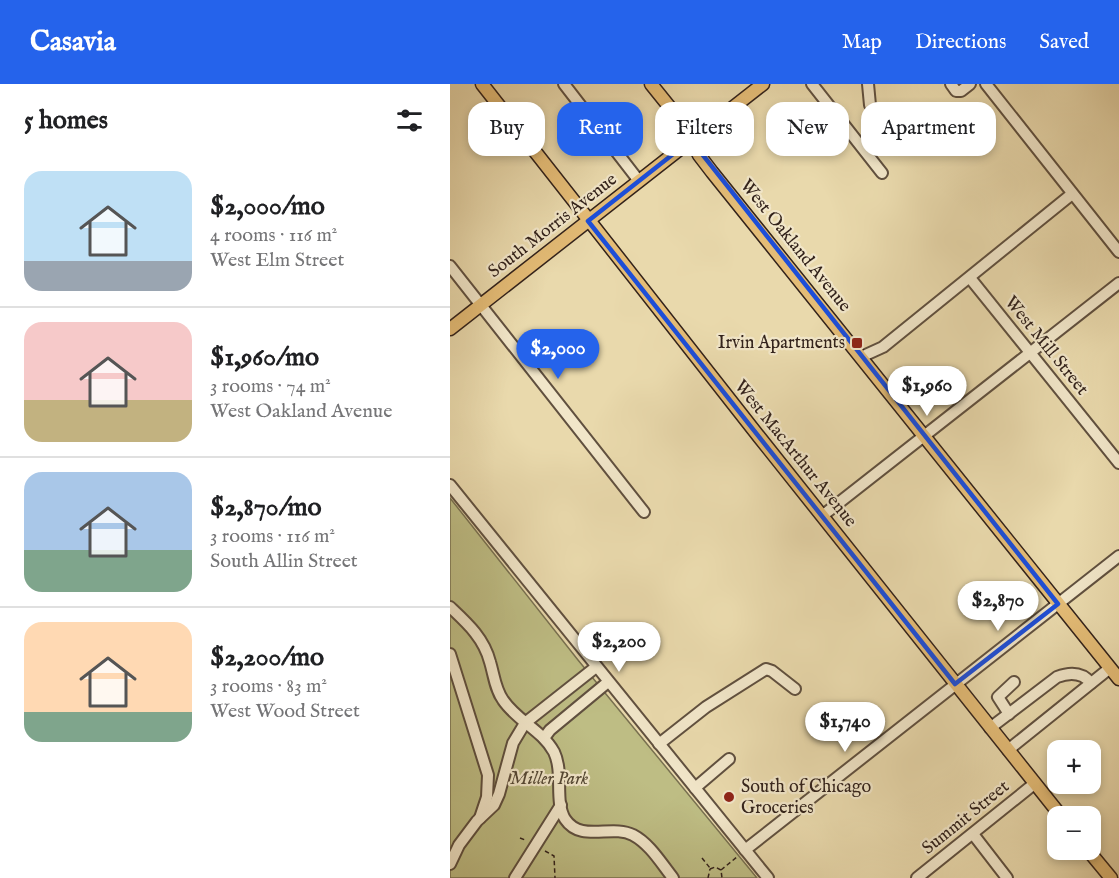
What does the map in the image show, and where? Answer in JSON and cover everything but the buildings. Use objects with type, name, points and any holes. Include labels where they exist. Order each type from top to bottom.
[{"type":"main road","name":"West MacArthur Avenue","points":[[482,84],[1052,806]]},
{"type":"main road","name":"West Oakland Avenue","points":[[651,84],[665,102]]},
{"type":"main road","name":"South Morris Avenue","points":[[740,102],[763,84]]},
{"type":"main road","name":"South Morris Avenue","points":[[450,329],[671,156]]},
{"type":"main road","name":"West Oakland Avenue","points":[[700,156],[1119,679]]},
{"type":"main road","points":[[1096,860],[1111,878]]},
{"type":"street","points":[[564,84],[639,181]]},
{"type":"street","points":[[812,84],[882,173]]},
{"type":"street","points":[[868,84],[870,102]]},
{"type":"street","points":[[951,84],[956,91],[961,91],[970,84]]},
{"type":"street","points":[[986,84],[1119,252]]},
{"type":"street","points":[[861,357],[883,347],[1072,194]]},
{"type":"street","points":[[450,266],[644,512]]},
{"type":"street","name":"West Mill Street","points":[[970,278],[1119,463]]},
{"type":"street","points":[[822,516],[1119,283]]},
{"type":"street","points":[[450,485],[695,788],[741,853],[768,878]]},
{"type":"street","points":[[741,853],[1119,556]]},
{"type":"street","points":[[450,608],[469,625],[484,644],[501,698],[525,723],[544,738],[554,753],[560,775],[561,805],[564,817],[573,827],[586,832],[630,833],[642,840],[673,878]]},
{"type":"street","points":[[450,654],[488,775],[487,797],[480,818]]},
{"type":"street","points":[[450,864],[459,845],[480,818],[494,806],[513,743],[525,723],[596,667]]},
{"type":"street","points":[[1008,750],[1110,668]]},
{"type":"street","points":[[659,744],[706,707],[766,669],[795,689]]},
{"type":"street","points":[[990,728],[1063,675],[1071,673],[1081,675],[1091,683]]},
{"type":"street","points":[[544,738],[550,730],[608,682]]},
{"type":"street","points":[[1009,714],[998,697],[1014,682]]},
{"type":"street","points":[[695,788],[729,759]]},
{"type":"street","name":"Summit Street","points":[[917,878],[1034,784]]},
{"type":"street","points":[[515,878],[561,805]]},
{"type":"street","points":[[973,834],[1007,878]]},
{"type":"path","points":[[721,870],[741,853]]},
{"type":"path","points":[[702,858],[710,869]]},
{"type":"path","points":[[710,869],[715,867],[721,870]]},
{"type":"path","points":[[708,878],[710,869]]},
{"type":"path","points":[[721,870],[722,878]]},
{"type":"highlighted area","points":[[691,140],[1058,604],[955,684],[588,221]]},
{"type":"green space","name":"Miller Park","points":[[450,498],[578,660],[757,878],[450,878]]},
{"type":"place","name":"Irvin Apartments","points":[[857,343]]},
{"type":"place","name":"South of Chicago Groceries","points":[[729,797]]}]
